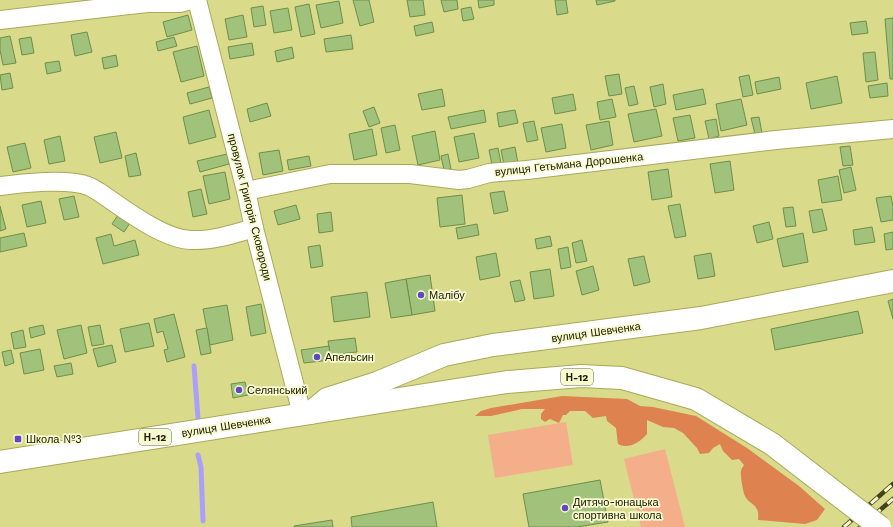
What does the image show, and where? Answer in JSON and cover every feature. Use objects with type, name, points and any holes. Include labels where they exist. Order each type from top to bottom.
[{"type":"main road","name":"вулиця Шевченка","points":[[306,413],[327,399],[377,383],[444,355],[493,345],[701,318],[893,281]]},
{"type":"main road","name":"вулиця Шевченка","points":[[0,462],[506,382],[581,376],[622,378],[696,399],[772,444],[880,527]]},
{"type":"street","points":[[0,20],[129,5],[191,0]]},
{"type":"street","name":"провулок Григорія Сковороди","points":[[197,0],[246,191],[254,228],[306,413]]},
{"type":"street","name":"вулиця Гетьмана Дорошенка","points":[[246,191],[330,174],[410,174],[459,180],[489,173],[527,170],[768,141],[893,129]]},
{"type":"street","points":[[0,186],[61,181],[88,186],[165,234],[183,239],[197,240],[226,237],[254,228]]},
{"type":"shaded area","points":[[562,396],[627,399],[640,406],[653,407],[696,416],[747,448],[799,486],[825,509],[817,520],[805,524],[758,520],[758,510],[744,494],[741,470],[744,465],[739,459],[732,460],[723,451],[720,444],[713,448],[709,453],[700,454],[697,448],[683,433],[674,428],[663,427],[647,420],[647,434],[641,440],[630,446],[622,446],[618,444],[616,428],[607,421],[606,416],[593,418],[585,411],[570,411],[566,415],[563,415],[559,423],[550,419],[545,422],[541,419],[541,414],[545,409],[522,409],[491,416],[475,416],[481,411],[491,408]]},
{"type":"shaded area","points":[[566,422],[573,465],[495,478],[488,435]]},
{"type":"shaded area","points":[[665,449],[685,527],[641,527],[624,459]]},
{"type":"building","points":[[353,0],[369,0],[374,22],[360,26]]},
{"type":"building","points":[[407,0],[423,0],[425,15],[410,17]]},
{"type":"building","points":[[441,0],[457,0],[458,9],[444,12]]},
{"type":"building","points":[[478,0],[494,0],[494,5],[479,8]]},
{"type":"building","points":[[555,0],[566,0],[568,13],[557,15]]},
{"type":"building","points":[[596,0],[615,0],[615,1],[597,5]]},
{"type":"building","points":[[339,1],[343,23],[321,28],[316,5]]},
{"type":"building","points":[[309,4],[315,34],[301,37],[295,7]]},
{"type":"building","points":[[263,6],[266,25],[254,27],[251,8]]},
{"type":"building","points":[[471,7],[474,19],[463,21],[461,9]]},
{"type":"building","points":[[288,8],[292,30],[274,33],[270,11]]},
{"type":"building","points":[[188,15],[192,30],[167,37],[163,22]]},
{"type":"building","points":[[243,15],[247,37],[229,40],[225,19]]},
{"type":"building","points":[[893,18],[893,79],[890,79],[885,19]]},
{"type":"building","points":[[866,21],[868,33],[852,35],[850,23]]},
{"type":"building","points":[[432,22],[434,32],[416,36],[414,26]]},
{"type":"building","points":[[87,32],[92,52],[75,56],[71,35]]},
{"type":"building","points":[[351,35],[353,49],[326,52],[324,39]]},
{"type":"building","points":[[10,36],[16,63],[3,65],[0,50],[0,38]]},
{"type":"building","points":[[31,37],[34,53],[22,55],[19,39]]},
{"type":"building","points":[[174,37],[177,46],[158,51],[156,42]]},
{"type":"building","points":[[252,43],[254,55],[230,59],[228,47]]},
{"type":"building","points":[[197,46],[204,76],[181,82],[173,52]]},
{"type":"building","points":[[292,47],[294,58],[277,62],[275,51]]},
{"type":"building","points":[[875,52],[878,80],[866,82],[863,53]]},
{"type":"building","points":[[116,55],[118,66],[104,69],[102,58]]},
{"type":"building","points":[[59,61],[61,71],[47,74],[45,63]]},
{"type":"building","points":[[10,73],[13,88],[2,90],[0,75]]},
{"type":"building","points":[[619,74],[622,94],[609,96],[605,76]]},
{"type":"building","points":[[749,75],[753,95],[743,97],[739,77]]},
{"type":"building","points":[[837,76],[842,103],[811,109],[806,83]]},
{"type":"building","points":[[779,77],[781,89],[757,94],[755,82]]},
{"type":"building","points":[[887,83],[888,96],[870,98],[868,86]]},
{"type":"building","points":[[663,84],[666,104],[654,107],[650,87]]},
{"type":"building","points":[[634,86],[638,104],[629,106],[625,88]]},
{"type":"building","points":[[209,87],[212,98],[190,104],[187,93]]},
{"type":"building","points":[[442,89],[445,106],[422,110],[418,94]]},
{"type":"building","points":[[703,89],[706,104],[676,110],[673,95]]},
{"type":"building","points":[[573,94],[576,110],[555,114],[552,98]]},
{"type":"building","points":[[612,99],[616,117],[600,120],[597,102]]},
{"type":"building","points":[[741,99],[747,125],[721,131],[716,104]]},
{"type":"building","points":[[267,103],[271,116],[250,122],[247,109]]},
{"type":"building","points":[[374,107],[380,123],[369,127],[363,111]]},
{"type":"building","points":[[656,109],[662,136],[634,142],[628,114]]},
{"type":"building","points":[[209,110],[216,137],[189,144],[183,117]]},
{"type":"building","points":[[484,110],[486,122],[451,129],[448,117]]},
{"type":"building","points":[[515,110],[518,123],[499,127],[497,113]]},
{"type":"building","points":[[690,115],[695,138],[678,141],[673,118]]},
{"type":"building","points":[[759,117],[762,133],[755,134],[751,118]]},
{"type":"building","points":[[716,119],[719,136],[709,139],[705,121]]},
{"type":"building","points":[[534,121],[538,140],[527,142],[523,123]]},
{"type":"building","points":[[609,121],[613,145],[591,150],[586,125]]},
{"type":"building","points":[[562,124],[566,148],[546,152],[541,128]]},
{"type":"building","points":[[395,125],[400,150],[386,153],[381,128]]},
{"type":"building","points":[[372,129],[377,155],[354,160],[349,134]]},
{"type":"building","points":[[435,131],[440,160],[418,165],[412,136]]},
{"type":"building","points":[[116,132],[122,158],[100,163],[94,137]]},
{"type":"building","points":[[474,133],[479,158],[459,162],[454,137]]},
{"type":"building","points":[[60,136],[65,161],[49,164],[44,140]]},
{"type":"building","points":[[25,143],[31,168],[13,172],[7,147]]},
{"type":"building","points":[[850,146],[853,165],[843,166],[840,147]]},
{"type":"building","points":[[515,147],[518,163],[504,165],[501,150]]},
{"type":"building","points":[[498,148],[501,163],[492,165],[489,150]]},
{"type":"building","points":[[279,150],[283,171],[263,175],[259,153]]},
{"type":"building","points":[[136,153],[141,175],[129,177],[125,156]]},
{"type":"building","points":[[227,154],[229,164],[200,172],[197,161]]},
{"type":"building","points":[[448,154],[451,169],[444,170],[441,156]]},
{"type":"building","points":[[309,156],[311,166],[289,170],[287,160]]},
{"type":"building","points":[[730,161],[734,190],[715,193],[710,164]]},
{"type":"building","points":[[851,167],[856,190],[844,193],[839,170]]},
{"type":"building","points":[[668,169],[672,197],[652,200],[648,172]]},
{"type":"building","points":[[225,172],[230,199],[209,204],[203,176]]},
{"type":"building","points":[[838,176],[842,200],[822,203],[818,180]]},
{"type":"building","points":[[201,189],[207,214],[193,217],[188,192]]},
{"type":"building","points":[[504,191],[508,211],[494,214],[490,193]]},
{"type":"building","points":[[462,195],[465,224],[440,227],[437,198]]},
{"type":"building","points":[[74,196],[79,217],[64,220],[59,199]]},
{"type":"building","points":[[891,196],[893,220],[881,222],[876,198]]},
{"type":"building","points":[[41,201],[46,223],[27,227],[22,205]]},
{"type":"building","points":[[680,204],[686,236],[675,238],[668,206]]},
{"type":"building","points":[[296,205],[300,219],[278,225],[274,211]]},
{"type":"building","points":[[0,206],[6,229],[0,231]]},
{"type":"building","points":[[793,207],[796,226],[786,227],[783,208]]},
{"type":"building","points":[[822,209],[827,230],[813,233],[809,211]]},
{"type":"building","points":[[331,212],[333,231],[319,233],[317,214]]},
{"type":"building","points":[[118,215],[130,223],[124,232],[112,224]]},
{"type":"building","points":[[769,222],[773,239],[757,243],[753,226]]},
{"type":"building","points":[[477,224],[479,235],[458,239],[456,228]]},
{"type":"building","points":[[872,227],[875,242],[855,245],[853,230]]},
{"type":"building","points":[[893,232],[893,249],[886,250],[884,234]]},
{"type":"building","points":[[24,233],[27,246],[0,252],[0,238]]},
{"type":"building","points":[[803,233],[808,262],[783,267],[777,239]]},
{"type":"building","points":[[111,234],[114,246],[135,240],[139,255],[103,264],[96,238]]},
{"type":"building","points":[[550,236],[552,246],[537,249],[535,239]]},
{"type":"building","points":[[582,240],[587,261],[576,263],[572,243]]},
{"type":"building","points":[[320,245],[323,266],[311,268],[308,247]]},
{"type":"building","points":[[568,247],[571,267],[561,269],[558,249]]},
{"type":"building","points":[[496,253],[500,276],[480,280],[476,257]]},
{"type":"building","points":[[711,253],[715,276],[698,279],[694,256]]},
{"type":"building","points":[[644,256],[650,282],[634,286],[628,259]]},
{"type":"building","points":[[593,266],[599,290],[582,295],[576,271]]},
{"type":"building","points":[[550,269],[554,296],[534,299],[530,272]]},
{"type":"building","name":"Малібу","points":[[430,275],[435,311],[412,315],[406,279]]},
{"type":"building","points":[[406,279],[412,315],[391,318],[385,283]]},
{"type":"building","points":[[520,280],[525,300],[515,302],[510,282]]},
{"type":"building","points":[[367,292],[370,317],[334,322],[331,297]]},
{"type":"building","points":[[893,299],[893,319],[888,301]]},
{"type":"building","points":[[261,304],[266,333],[251,336],[246,307]]},
{"type":"building","points":[[227,305],[233,340],[210,345],[203,309]]},
{"type":"building","points":[[858,311],[863,333],[775,350],[771,329]]},
{"type":"building","points":[[174,314],[185,357],[167,362],[164,350],[168,349],[163,331],[157,333],[154,319]]},
{"type":"building","points":[[149,323],[154,346],[125,352],[120,329]]},
{"type":"building","points":[[43,325],[45,334],[31,338],[29,328]]},
{"type":"building","points":[[81,325],[87,353],[64,359],[57,330]]},
{"type":"building","points":[[100,325],[104,344],[92,346],[88,327]]},
{"type":"building","points":[[207,328],[211,353],[201,355],[196,330]]},
{"type":"building","points":[[23,330],[26,347],[14,349],[11,333]]},
{"type":"building","points":[[355,338],[357,352],[330,355],[328,341]]},
{"type":"building","points":[[112,345],[116,362],[98,367],[93,349]]},
{"type":"building","name":"Апельсин","points":[[329,346],[331,360],[304,363],[301,350]]},
{"type":"building","points":[[40,349],[44,370],[24,374],[20,353]]},
{"type":"building","points":[[11,350],[14,363],[5,366],[2,352]]},
{"type":"building","points":[[71,363],[73,374],[57,377],[54,366]]},
{"type":"building","name":"Селянський","points":[[245,382],[248,395],[233,398],[231,384]]},
{"type":"building","name":"Дитячо-юнацька спортивна школа","points":[[600,480],[608,522],[577,527],[529,527],[523,494]]},
{"type":"building","points":[[433,502],[437,527],[352,527],[351,517]]},
{"type":"building","points":[[332,520],[333,527],[294,527],[294,526]]},
{"type":"waterway","points":[[194,366],[198,418]]},
{"type":"waterway","points":[[198,455],[201,467],[203,521]]},
{"type":"railway","points":[[844,527],[893,484]]},
{"type":"railway","points":[[860,527],[893,499]]},
{"type":"place","name":"Малібу","points":[[421,295]]},
{"type":"place","name":"Апельсин","points":[[317,357]]},
{"type":"place","name":"Селянський","points":[[239,390]]},
{"type":"place","name":"Школа №3","points":[[18,439]]},
{"type":"place","name":"Дитячо-юнацька спортивна школа","points":[[565,508]]}]
